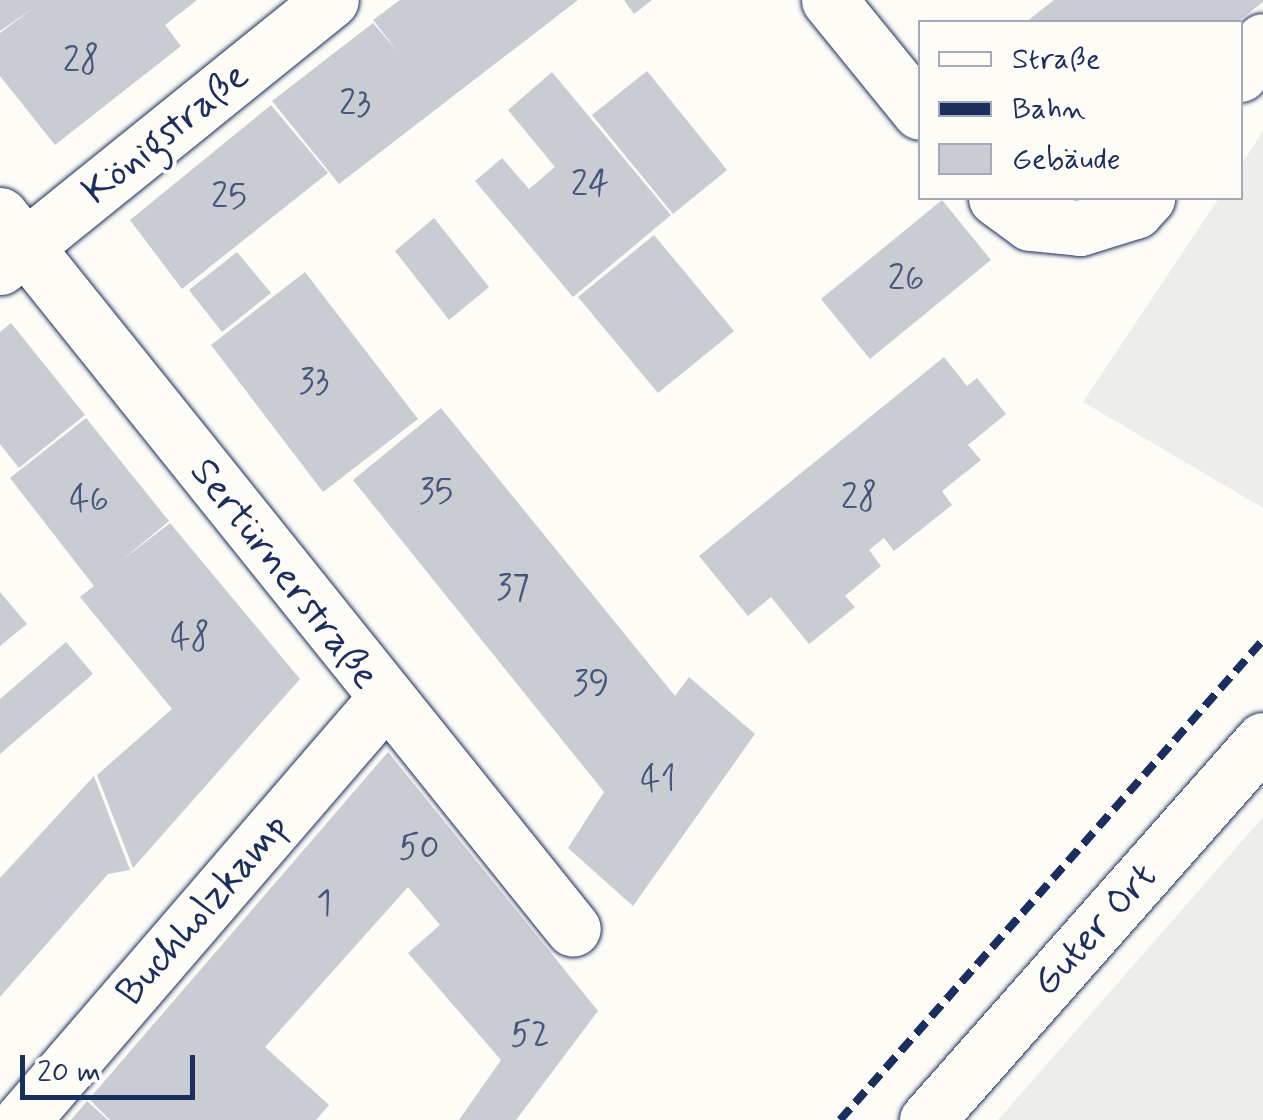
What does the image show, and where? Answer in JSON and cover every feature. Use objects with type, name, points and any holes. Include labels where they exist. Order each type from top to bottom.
[{"type":"street","name":"Königstraße","points":[[8,243],[331,0]]},
{"type":"street","points":[[829,0],[918,110]]},
{"type":"street","points":[[1243,70],[1263,41]]},
{"type":"street","points":[[999,200],[1030,223],[1080,228],[1135,211],[1145,200]]},
{"type":"street","name":"Sertürnerstraße","points":[[8,243],[573,929]]},
{"type":"street","name":"Buchholzkamp","points":[[22,1120],[384,700]]},
{"type":"street","name":"Guter Ort","points":[[927,1120],[1263,740]]},
{"type":"shaded area","points":[[1263,131],[1263,508],[1083,402],[1218,200],[1243,200],[1243,162]]},
{"type":"shaded area","points":[[1263,817],[1263,1120],[998,1120]]},
{"type":"building","points":[[0,0],[197,0],[165,25],[181,46],[55,145],[0,76],[0,33],[32,9],[0,31]]},
{"type":"building","points":[[400,0],[578,0],[339,184],[272,101],[373,23],[398,52],[373,20]]},
{"type":"building","points":[[624,0],[652,0],[634,14]]},
{"type":"building","points":[[1054,0],[1263,0],[1240,20],[1029,20]]},
{"type":"building","points":[[647,71],[727,170],[673,214],[592,115]]},
{"type":"building","points":[[552,72],[671,215],[573,297],[475,181],[502,158],[529,189],[555,167],[508,110]]},
{"type":"building","points":[[271,105],[328,173],[182,289],[130,220]]},
{"type":"building","points":[[942,200],[991,260],[870,359],[821,299]]},
{"type":"building","points":[[434,218],[489,287],[449,320],[395,251]]},
{"type":"building","points":[[654,235],[734,331],[658,393],[578,297]]},
{"type":"building","points":[[237,252],[271,293],[222,332],[189,290]]},
{"type":"building","points":[[305,272],[418,419],[323,492],[211,345]]},
{"type":"building","points":[[11,323],[85,415],[19,468],[0,444],[0,332]]},
{"type":"building","points":[[944,357],[967,386],[977,378],[1006,414],[968,445],[981,460],[942,491],[952,505],[894,551],[884,538],[869,550],[881,566],[845,596],[855,607],[809,644],[771,597],[748,616],[699,556]]},
{"type":"building","points":[[441,408],[675,696],[689,677],[755,734],[633,906],[568,848],[604,792],[353,480]]},
{"type":"building","points":[[86,418],[169,521],[121,561],[170,523],[300,679],[133,868],[97,775],[172,709],[80,597],[94,586],[10,478]]},
{"type":"building","points":[[0,592],[27,624],[0,646]]},
{"type":"building","points":[[66,642],[93,674],[0,754],[0,699]]},
{"type":"building","points":[[388,752],[598,1011],[516,1120],[459,1120],[501,1060],[408,953],[440,925],[408,887],[265,1047],[329,1105],[316,1120],[110,1120],[89,1099]]},
{"type":"building","points":[[94,776],[130,870],[108,874],[0,997],[0,878]]},
{"type":"building","points":[[87,1101],[108,1120],[71,1120]]},
{"type":"railway","points":[[840,1120],[1263,640]]}]
